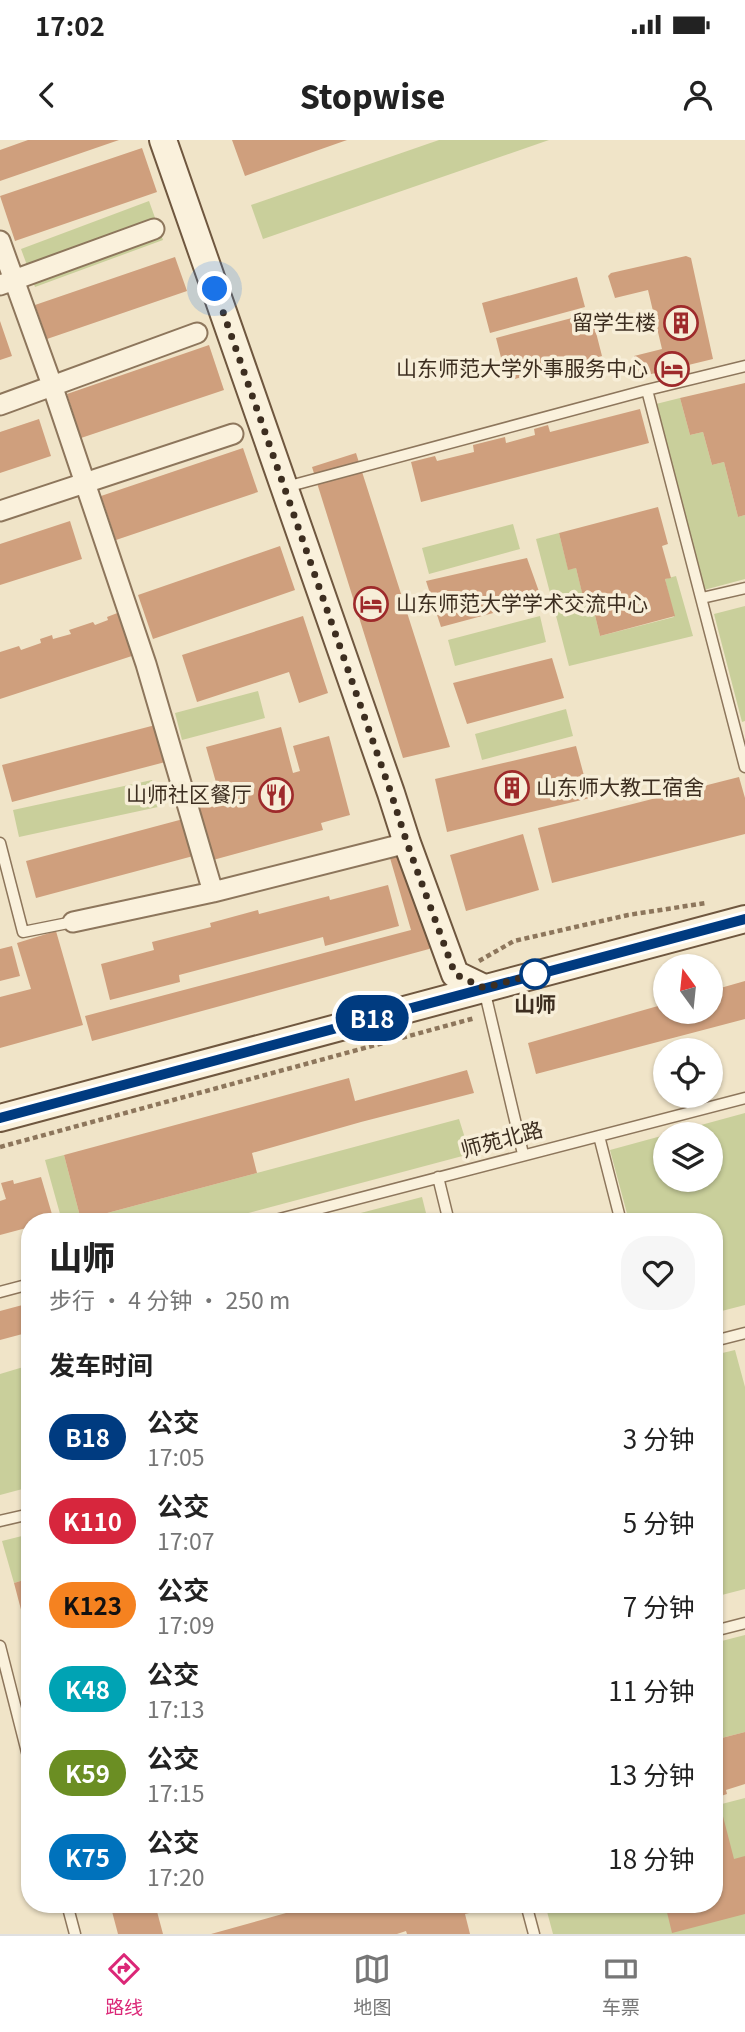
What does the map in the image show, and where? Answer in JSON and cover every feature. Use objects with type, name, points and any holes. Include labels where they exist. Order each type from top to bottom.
[{"type":"street","points":[[163,140],[455,974],[484,988]]},
{"type":"street","points":[[7,282],[154,229]]},
{"type":"street","points":[[0,241],[7,282],[52,385],[146,664],[213,892]]},
{"type":"street","points":[[0,405],[197,333]]},
{"type":"street","points":[[0,511],[233,434]]},
{"type":"street","points":[[73,922],[213,892],[407,843]]},
{"type":"street","points":[[0,1118],[745,919]]},
{"type":"lane","points":[[284,488],[745,366]]},
{"type":"lane","points":[[648,390],[745,767]]},
{"type":"lane","points":[[702,598],[745,588]]},
{"type":"lane","points":[[0,843],[23,932],[73,922]]},
{"type":"lane","points":[[484,988],[523,1154]]},
{"type":"lane","name":"师苑北路","points":[[302,1213],[745,1098]]},
{"type":"lane","points":[[599,1136],[619,1213]]},
{"type":"lane","points":[[438,1177],[447,1213]]},
{"type":"lane","points":[[0,1292],[21,1286]]},
{"type":"lane","points":[[723,1339],[745,1333]]},
{"type":"lane","points":[[0,1521],[21,1516]]},
{"type":"lane","points":[[723,1629],[745,1623]]},
{"type":"lane","points":[[0,1646],[21,1729]]},
{"type":"lane","points":[[69,1913],[75,1934]]},
{"type":"lane","points":[[528,1913],[534,1934]]},
{"type":"path","points":[[0,1147],[490,1014]]},
{"type":"green space","points":[[439,140],[549,140],[263,239],[251,205]]},
{"type":"green space","points":[[149,201],[163,240],[35,287],[21,249]]},
{"type":"green space","points":[[680,398],[690,435],[703,432],[712,465],[724,462],[738,517],[745,515],[745,579],[704,590],[656,404]]},
{"type":"green space","points":[[513,524],[520,549],[429,574],[422,548]]},
{"type":"green space","points":[[559,533],[568,569],[576,568],[585,604],[592,603],[600,636],[674,617],[665,579],[676,576],[693,636],[569,666],[536,539]]},
{"type":"green space","points":[[745,606],[745,721],[742,722],[714,614]]},
{"type":"green space","points":[[540,616],[546,642],[455,666],[448,640]]},
{"type":"green space","points":[[258,691],[265,718],[182,740],[175,713]]},
{"type":"green space","points":[[566,709],[573,736],[482,760],[475,734]]},
{"type":"green space","points":[[152,780],[158,807],[19,837],[13,810]]},
{"type":"green space","points":[[745,1113],[745,1305],[723,1311],[723,1213],[627,1213],[610,1150],[653,1138],[653,1192],[723,1192],[723,1122],[712,1122]]},
{"type":"green space","points":[[459,1119],[470,1154],[248,1213],[107,1213]]},
{"type":"green space","points":[[64,1155],[79,1213],[60,1213],[45,1160]]},
{"type":"green space","points":[[422,1197],[426,1213],[361,1213]]},
{"type":"green space","points":[[735,1350],[745,1387],[745,1589],[723,1595],[723,1353]]},
{"type":"green space","points":[[21,1368],[21,1489],[0,1495],[0,1374]]},
{"type":"green space","points":[[21,1536],[21,1581],[14,1583],[2,1541]]},
{"type":"green space","points":[[745,1635],[745,1732],[723,1738],[723,1641]]},
{"type":"green space","points":[[745,1798],[745,1934],[553,1934],[547,1913],[723,1913],[723,1804]]},
{"type":"building","points":[[28,140],[119,140],[0,181],[0,150]]},
{"type":"building","points":[[232,140],[347,140],[245,176]]},
{"type":"building","points":[[142,148],[157,192],[15,241],[0,196]]},
{"type":"building","name":"留学生楼","points":[[686,256],[691,258],[713,359],[639,377],[634,356],[662,349],[648,290],[615,298],[608,276],[611,273]]},
{"type":"building","points":[[175,257],[187,291],[47,339],[35,305]]},
{"type":"building","points":[[577,277],[585,307],[490,333],[482,303]]},
{"type":"building","points":[[591,313],[602,356],[507,381],[496,338]]},
{"type":"building","points":[[0,321],[12,356],[0,360]]},
{"type":"building","points":[[209,345],[224,390],[81,438],[67,394]]},
{"type":"building","points":[[745,383],[745,515],[738,517],[724,462],[712,465],[703,432],[690,435],[680,398]]},
{"type":"building","points":[[640,409],[649,443],[421,502],[411,462],[435,456],[437,461],[474,452],[473,445],[505,437],[506,443],[535,435],[534,429],[548,425],[550,432]]},
{"type":"building","points":[[39,419],[51,456],[0,473],[0,432]]},
{"type":"building","points":[[243,448],[258,492],[116,540],[101,496]]},
{"type":"building","points":[[356,453],[450,747],[403,758],[312,467]]},
{"type":"building","points":[[658,507],[668,544],[662,546],[671,578],[665,579],[675,616],[600,636],[592,603],[585,605],[576,568],[568,570],[559,533]]},
{"type":"building","points":[[70,521],[82,559],[0,585],[0,544]]},
{"type":"building","points":[[280,546],[295,590],[153,639],[138,595]]},
{"type":"building","points":[[527,558],[542,600],[441,627],[426,581]]},
{"type":"building","points":[[120,612],[135,655],[0,699],[0,652],[19,646],[21,650],[41,643],[40,639],[52,635],[53,639],[71,634],[69,630],[93,622],[95,625]]},
{"type":"building","points":[[303,616],[328,693],[299,703],[289,672],[197,702],[182,655]]},
{"type":"building","points":[[552,658],[564,698],[467,724],[453,683]]},
{"type":"building","points":[[163,723],[173,760],[12,802],[2,765]]},
{"type":"building","name":"山师社区餐厅","points":[[281,727],[293,773],[300,771],[293,746],[329,736],[350,815],[321,823],[323,830],[213,860],[197,798],[219,793],[206,747]]},
{"type":"building","name":"山东师大教工宿舍","points":[[576,746],[590,798],[447,832],[435,779]]},
{"type":"building","points":[[739,777],[745,798],[745,834],[552,883],[538,828]]},
{"type":"building","points":[[187,818],[197,855],[36,898],[26,861]]},
{"type":"building","points":[[523,834],[539,890],[466,911],[450,855]]},
{"type":"building","points":[[405,853],[434,944],[429,949],[92,1041],[85,1016],[411,930],[390,858]]},
{"type":"building","points":[[388,885],[399,926],[325,946],[323,937],[179,975],[180,982],[110,1000],[101,964],[154,950],[152,942],[211,927],[210,923],[258,910],[259,914],[329,896],[330,900]]},
{"type":"building","points":[[56,931],[83,1025],[0,1048],[0,997],[31,989],[17,943]]},
{"type":"building","points":[[12,946],[20,976],[0,981],[0,949]]},
{"type":"building","points":[[745,981],[745,1019],[673,1038],[653,1038],[653,1043],[536,1074],[528,1043],[653,1007],[653,1024],[723,1024],[723,987]]},
{"type":"building","points":[[467,1070],[474,1093],[252,1153],[257,1173],[107,1213],[79,1213],[64,1155],[349,1078],[355,1101]]},
{"type":"building","points":[[41,1177],[52,1213],[21,1213],[21,1229],[0,1235],[0,1201],[6,1199],[1,1183],[13,1180],[14,1184]]},
{"type":"building","points":[[21,1305],[21,1334],[0,1340],[0,1311]]},
{"type":"building","points":[[21,1581],[21,1610],[14,1583]]},
{"type":"building","points":[[745,1732],[745,1784],[726,1790],[727,1794],[723,1795],[723,1738]]},
{"type":"building","points":[[723,1816],[734,1859],[745,1856],[745,1914],[672,1933],[667,1913],[723,1913]]},
{"type":"building","points":[[112,1913],[157,1913],[163,1934],[118,1934]]},
{"type":"building","points":[[286,1913],[470,1913],[465,1914],[470,1934],[407,1934],[406,1931],[397,1934],[211,1934]]},
{"type":"bus line","name":"B18","points":[[0,1118],[745,919]]},
{"type":"place","name":"留学生楼","points":[[681,323]]},
{"type":"place","name":"山东师范大学外事服务中心","points":[[672,369]]},
{"type":"place","name":"山东师范大学学术交流中心","points":[[371,604]]},
{"type":"place","name":"山东师大教工宿舍","points":[[512,788]]},
{"type":"place","name":"山师社区餐厅","points":[[276,795]]},
{"type":"place","name":"山师","points":[[535,974]]},
{"type":"route","points":[[215,289],[455,974],[484,988],[535,974]]}]
